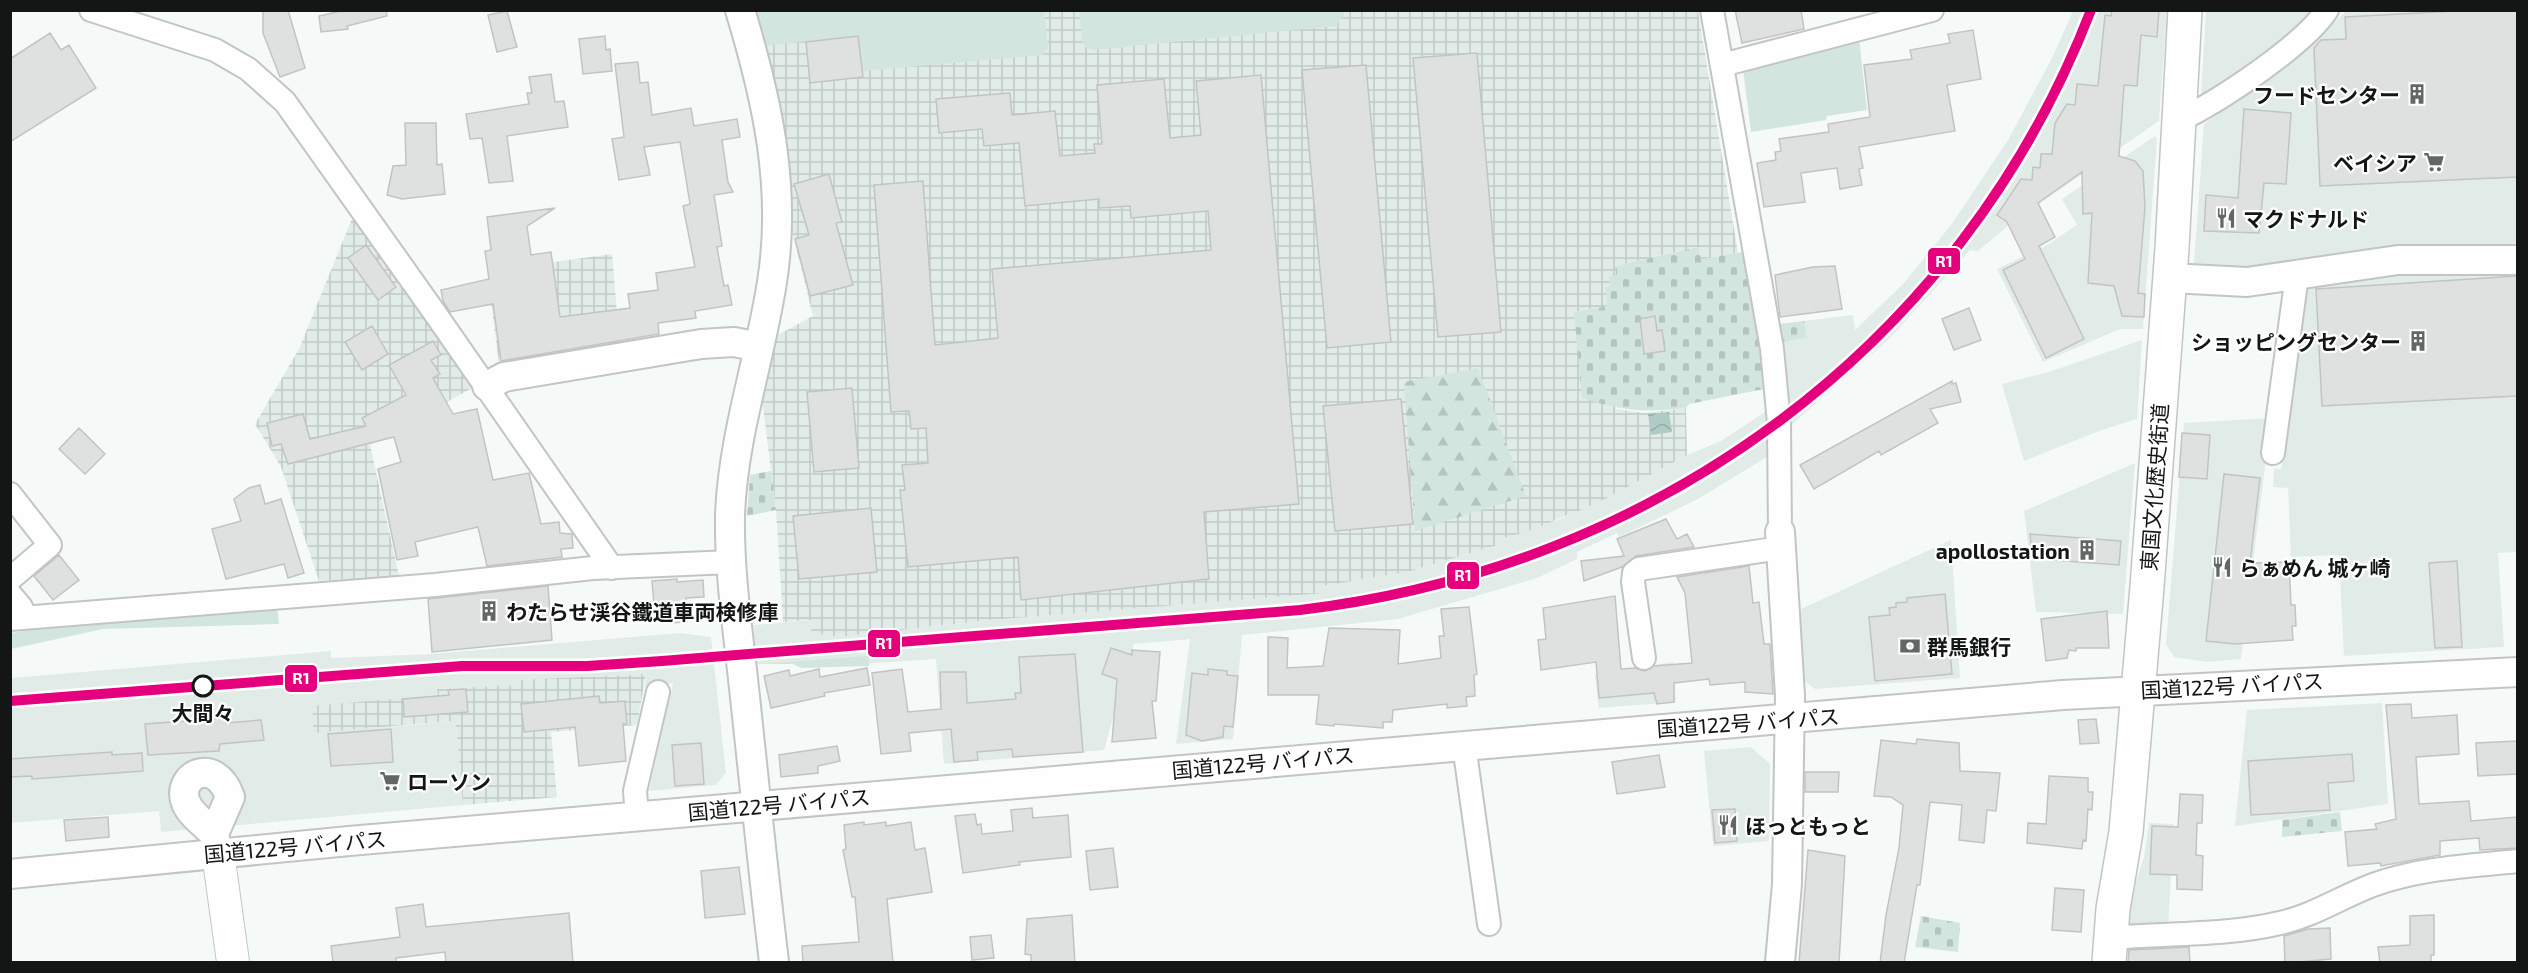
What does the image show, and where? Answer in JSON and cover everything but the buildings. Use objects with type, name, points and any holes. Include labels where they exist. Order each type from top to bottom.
[{"type":"highway","name":"東国文化歴史街道","points":[[2110,950],[2126,832],[2138,690],[2170,278],[2185,10]]},
{"type":"main road","points":[[216,843],[233,963]]},
{"type":"street","points":[[91,10],[215,50],[239,63],[265,83],[306,129],[612,568]]},
{"type":"street","points":[[740,10],[765,97],[776,172],[776,245],[773,279],[734,470],[731,562],[774,963]]},
{"type":"street","points":[[1712,10],[1772,349],[1779,423],[1780,540],[1788,630],[1790,719],[1787,884],[1780,963]]},
{"type":"street","points":[[1722,65],[1932,10]]},
{"type":"street","points":[[2178,120],[2203,108],[2274,59],[2312,28],[2327,10]]},
{"type":"street","points":[[2170,278],[2247,282],[2398,260],[2517,261]]},
{"type":"street","points":[[2273,453],[2297,275]]},
{"type":"street","points":[[487,386],[504,378],[701,344],[734,342],[759,347]]},
{"type":"street","points":[[10,494],[50,545],[10,579]]},
{"type":"street","points":[[1644,658],[1633,582],[1634,573],[1639,569],[1780,540]]},
{"type":"street","points":[[10,594],[21,607],[18,618],[612,568],[731,562]]},
{"type":"street","name":"国道122号 バイパス","points":[[10,874],[216,843],[637,816],[2138,690],[2517,672]]},
{"type":"street","points":[[637,816],[635,791],[658,692]]},
{"type":"street","points":[[1464,745],[1489,924]]},
{"type":"street","points":[[2110,950],[2226,930],[2277,924],[2309,914],[2375,884],[2412,873],[2517,861]]},
{"type":"shaded area","points":[[752,11],[1698,11],[1738,253],[1701,259],[1698,247],[1615,266],[1616,275],[1610,286],[1605,287],[1609,306],[1574,312],[1616,409],[1645,413],[1686,408],[1687,455],[1597,503],[1532,530],[1504,538],[1504,543],[1407,572],[1323,586],[1324,593],[990,620],[840,637],[811,633],[812,620],[783,622],[776,510],[762,399],[774,337],[813,316],[793,235]]},
{"type":"shaded area","points":[[2073,11],[2167,11],[2159,121],[2010,224],[1978,251],[1970,250],[1889,339],[1788,428],[1782,342],[1807,338],[1804,321],[1853,315],[1855,330],[1904,283],[1951,225],[2008,140],[2053,56]]},
{"type":"shaded area","points":[[2206,11],[2314,11],[2309,19],[2201,97]]},
{"type":"shaded area","points":[[2346,11],[2517,11],[2517,252],[2259,268],[2194,264],[2204,124],[2308,49]]},
{"type":"shaded area","points":[[2155,136],[2157,139],[2143,329],[2120,329],[2043,362],[1997,269],[2047,245],[2077,225],[2062,199]]},
{"type":"shaded area","points":[[353,216],[474,387],[370,445],[399,576],[319,581],[281,467],[255,424],[299,349]]},
{"type":"shaded area","points":[[612,254],[620,348],[499,364],[487,271]]},
{"type":"shaded area","points":[[2517,270],[2518,552],[2498,553],[2504,647],[2344,656],[2339,555],[2291,557],[2288,488],[2273,487],[2274,469],[2281,469],[2308,286],[2399,271]]},
{"type":"shaded area","points":[[2142,340],[2137,419],[2099,431],[2024,461],[2002,384],[2049,372]]},
{"type":"shaded area","points":[[1765,412],[1771,450],[1767,457],[1698,499],[1619,537],[1617,533],[1577,552],[1577,559],[1537,578],[1398,619],[1242,635],[1233,739],[1176,744],[1190,639],[1134,644],[1104,750],[944,764],[936,659],[802,668],[793,664],[757,664],[753,625],[812,620],[840,637],[990,620],[1324,592],[1322,586],[1407,572],[1504,543],[1503,538],[1561,519],[1687,455],[1721,441]]},
{"type":"shaded area","points":[[2271,418],[2241,659],[2207,662],[2174,657],[2166,644],[2184,423]]},
{"type":"shaded area","name":"apollostation","points":[[2135,463],[2123,614],[2036,612],[2024,511]]},
{"type":"shaded area","points":[[1951,540],[1960,678],[1815,689],[1803,680],[1801,609]]},
{"type":"shaded area","name":"大間々","points":[[680,633],[711,637],[726,773],[716,785],[649,791],[673,683],[645,687],[646,674],[518,680],[518,685],[438,689],[438,695],[391,727],[451,721],[456,725],[463,805],[161,832],[159,811],[11,823],[11,678],[331,651],[331,658],[431,654]]},
{"type":"shaded area","points":[[1673,662],[1676,702],[1599,708],[1595,676],[1597,674]]},
{"type":"shaded area","points":[[646,674],[637,725],[551,732],[557,797],[463,805],[456,725],[451,721],[314,733],[312,706],[438,695],[437,689],[517,685],[517,680]]},
{"type":"shaded area","points":[[2382,703],[2388,804],[2235,826],[2247,710]]},
{"type":"shaded area","points":[[1751,747],[1770,764],[1769,841],[1713,846],[1704,751]]},
{"type":"shaded area","points":[[2149,823],[2174,824],[2168,926],[2127,927],[2131,896],[2144,857]]},
{"type":"green space","points":[[1343,10],[1344,15],[1336,26],[1094,50],[1086,48],[1082,41],[1079,11]]},
{"type":"green space","points":[[752,11],[1044,11],[1048,47],[1043,55],[862,71],[858,36],[763,46]]},
{"type":"green space","points":[[1859,38],[1867,110],[1827,116],[1826,120],[1751,132],[1743,70]]},
{"type":"green space","points":[[1698,247],[1701,258],[1704,259],[1747,251],[1764,358],[1764,389],[1689,404],[1686,408],[1657,410],[1633,410],[1582,398],[1574,312],[1608,306],[1605,287],[1610,286],[1609,277],[1616,274],[1615,266]]},
{"type":"green space","points":[[1804,321],[1807,338],[1782,342],[1780,324]]},
{"type":"green space","points":[[1478,368],[1526,496],[1415,531],[1404,382]]},
{"type":"green space","points":[[771,471],[776,510],[747,516],[750,475]]},
{"type":"green space","points":[[277,604],[279,624],[103,629],[11,649],[10,633],[97,620]]},
{"type":"green space","points":[[868,656],[869,666],[802,668],[793,664],[757,664]]},
{"type":"green space","points":[[2340,812],[2342,831],[2282,837],[2282,820]]},
{"type":"green space","points":[[1921,916],[1960,923],[1958,952],[1915,947]]},
{"type":"water","points":[[1669,412],[1672,432],[1651,435],[1648,414]]},
{"type":"transit line","name":"R1","points":[[10,701],[462,666],[587,666],[662,661],[1300,610],[1431,586],[1555,546],[1672,491],[1780,421],[1877,337],[1962,240],[2034,131],[2091,10]]},
{"type":"place","name":"フードセンター","points":[[2417,94]]},
{"type":"place","name":"ベイシア","points":[[2434,162]]},
{"type":"place","name":"マクドナルド","points":[[2226,218]]},
{"type":"place","name":"ショッピングセンター","points":[[2418,341]]},
{"type":"place","name":"apollostation","points":[[2087,550]]},
{"type":"place","name":"らぁめん 城ヶ崎","points":[[2222,567]]},
{"type":"place","name":"わたらせ渓谷鐵道車両検修庫","points":[[489,611]]},
{"type":"place","name":"群馬銀行","points":[[1910,646]]},
{"type":"place","name":"大間々","points":[[203,686]]},
{"type":"place","name":"ローソン","points":[[390,781]]},
{"type":"place","name":"ほっともっと","points":[[1728,825]]}]
